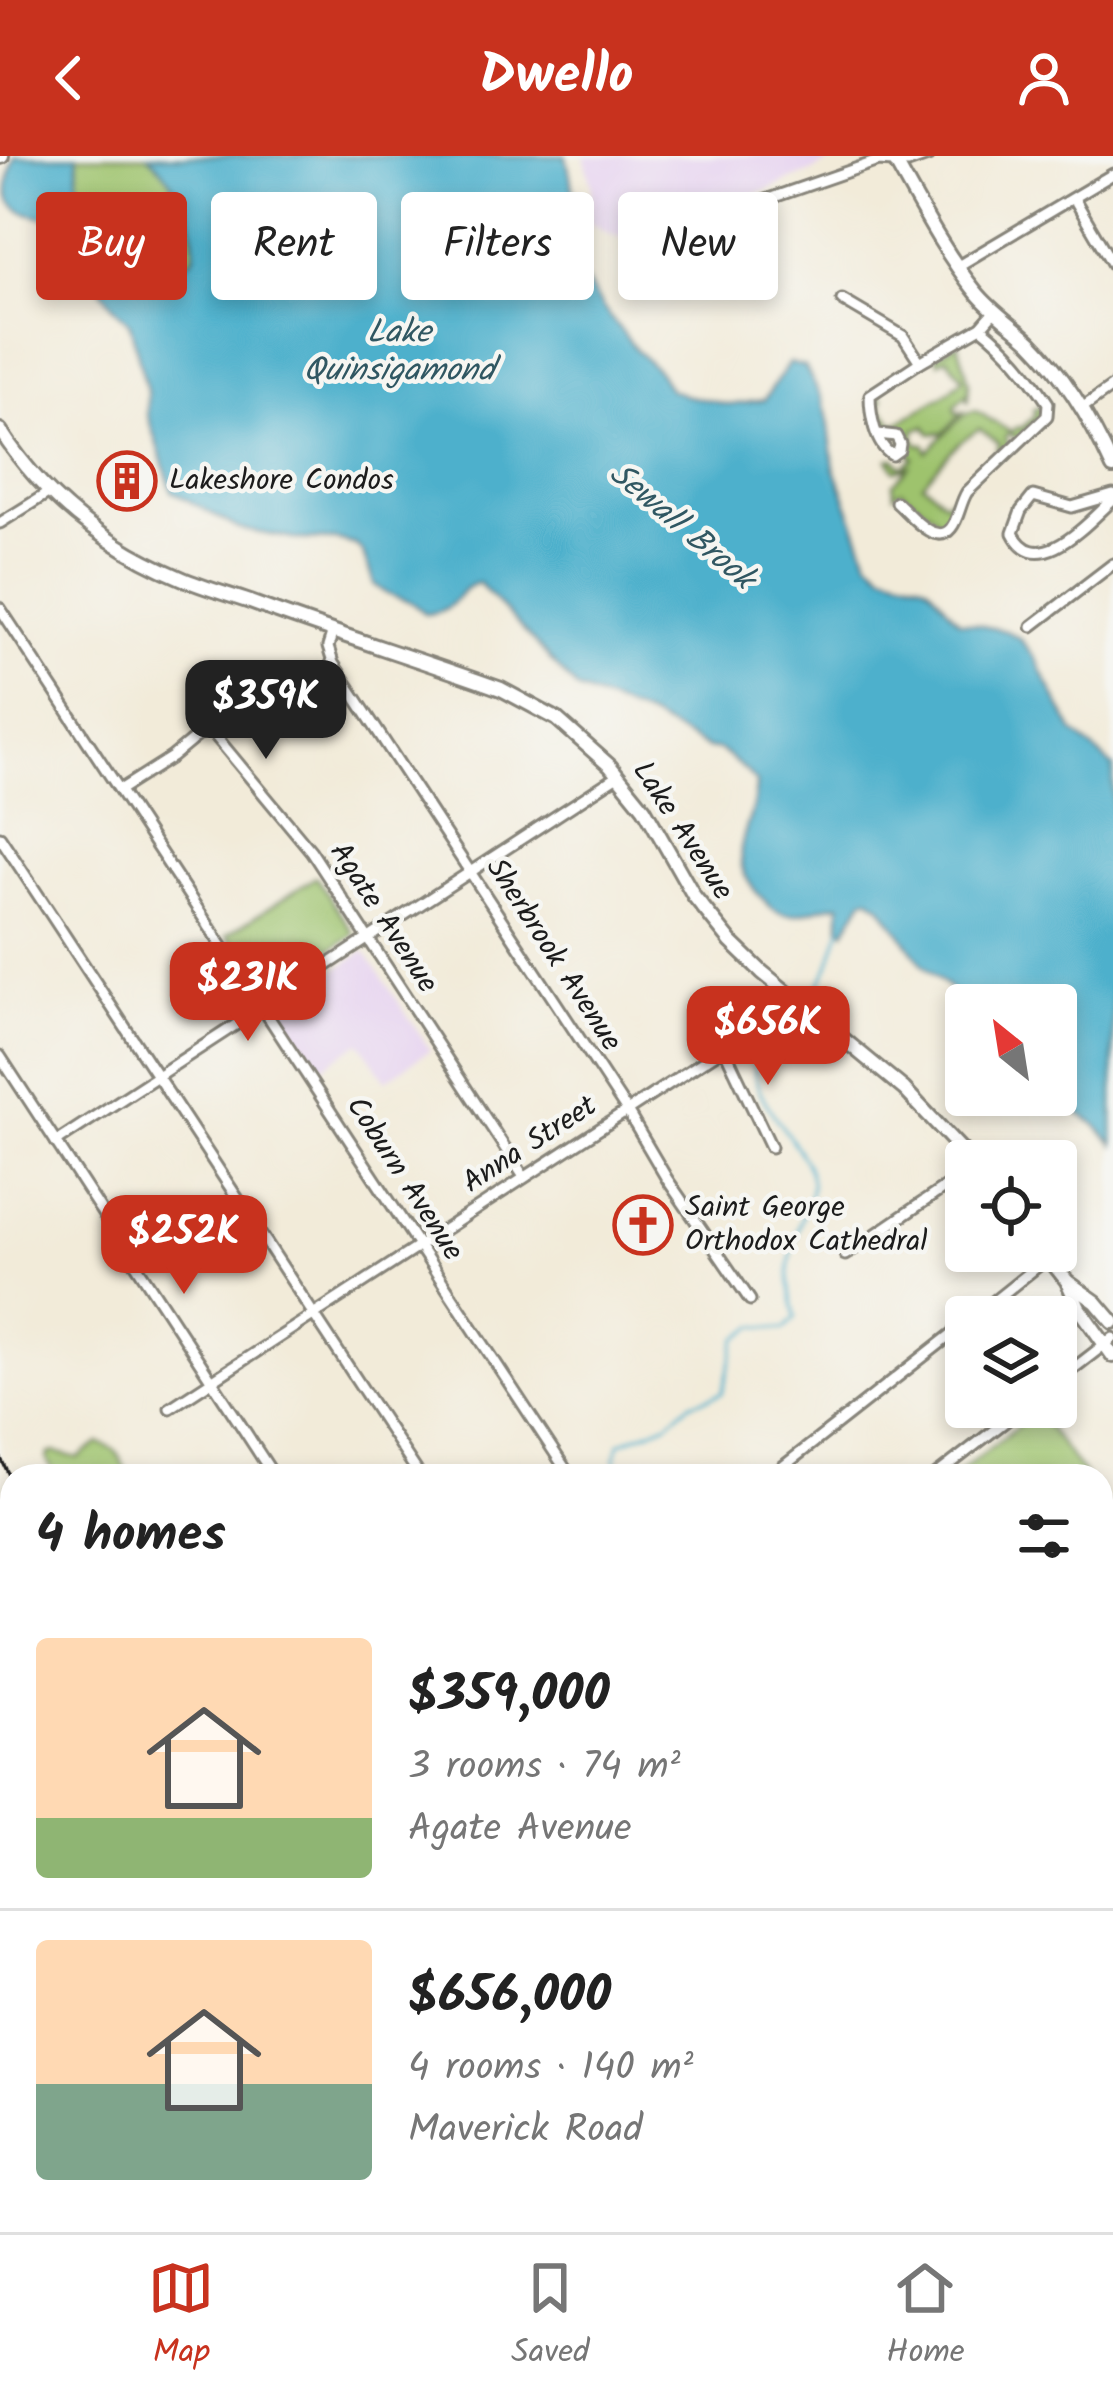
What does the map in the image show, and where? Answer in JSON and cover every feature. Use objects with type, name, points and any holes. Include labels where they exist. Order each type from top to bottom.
[{"type":"main road","points":[[893,158],[958,266],[994,312],[1044,356],[1082,408],[1113,468]]},
{"type":"main road","name":"Lake Avenue","points":[[0,430],[48,493],[87,526],[141,560],[208,588],[501,689],[567,727],[619,775],[644,808],[672,862],[712,920],[753,964],[904,1089],[951,1140]]},
{"type":"main road","points":[[1060,1272],[1079,1308],[1110,1346]]},
{"type":"main road","points":[[1067,1281],[1096,1302],[1113,1322]]},
{"type":"street","points":[[778,195],[878,161],[893,158],[908,163],[928,156]]},
{"type":"street","points":[[958,266],[1113,174]]},
{"type":"street","points":[[1075,200],[1113,265]]},
{"type":"street","points":[[842,300],[903,336],[920,362]]},
{"type":"street","points":[[878,434],[870,395],[981,327],[994,312]]},
{"type":"street","points":[[896,502],[927,530],[946,532],[967,492],[1047,416],[1048,403],[1031,377],[981,327]]},
{"type":"street","points":[[1082,408],[1113,386]]},
{"type":"street","points":[[0,523],[48,493]]},
{"type":"street","points":[[1033,496],[1072,507],[1113,498],[1058,547],[1036,551],[1018,544],[1013,533],[1033,496]]},
{"type":"street","points":[[1032,626],[1113,564]]},
{"type":"street","name":"Coburn Avenue","points":[[0,608],[562,1464]]},
{"type":"street","points":[[0,634],[12,626]]},
{"type":"street","name":"Sherbrook Avenue","points":[[333,631],[328,647],[334,663],[750,1300]]},
{"type":"street","name":"Agate Avenue","points":[[120,790],[208,727],[311,851],[524,1178]]},
{"type":"street","points":[[56,1142],[619,775]]},
{"type":"street","points":[[0,837],[412,1464]]},
{"type":"street","name":"Anna Street","points":[[170,1408],[794,998]]},
{"type":"street","points":[[724,1048],[771,1148]]},
{"type":"street","points":[[0,1056],[266,1464]]},
{"type":"street","points":[[845,1255],[945,1187]]},
{"type":"street","points":[[998,1296],[1025,1272]]},
{"type":"street","points":[[786,1464],[945,1339]]},
{"type":"street","points":[[1077,1368],[1110,1346]]},
{"type":"street","points":[[950,1464],[997,1428]]},
{"type":"shaded area","points":[[584,156],[840,156],[761,192],[618,192],[618,236],[594,224],[592,185]]},
{"type":"shaded area","points":[[365,951],[430,1050],[386,1080],[360,1042],[316,1071],[276,1009]]},
{"type":"green space","points":[[77,156],[148,156],[177,192],[82,192]]},
{"type":"green space","points":[[187,210],[192,228],[194,257],[187,262]]},
{"type":"green space","points":[[958,343],[969,382],[968,403],[966,395],[955,406],[956,413],[963,412],[943,433],[931,434],[925,426],[915,430],[915,440],[925,444],[927,452],[970,412],[1012,432],[1035,415],[1033,410],[1039,407],[1043,412],[1016,439],[1009,433],[1005,438],[1009,445],[1002,453],[996,449],[999,444],[980,429],[949,453],[923,484],[955,505],[938,525],[933,523],[936,516],[901,490],[894,495],[893,484],[909,467],[895,470],[889,459],[903,467],[914,458],[903,445],[903,427],[889,431],[882,427],[876,400],[878,393],[883,400],[879,405],[895,425],[948,392],[963,378],[947,357],[939,362],[935,356]]},
{"type":"green space","points":[[316,877],[354,934],[265,993],[227,935]]},
{"type":"green space","points":[[1016,1428],[1048,1428],[1076,1464],[969,1464]]},
{"type":"green space","points":[[99,1443],[118,1454],[123,1464],[49,1464],[47,1460],[54,1452],[78,1458]]},
{"type":"water","name":"Lake Quinsigamond","points":[[15,156],[77,156],[82,192],[36,192],[36,215],[13,204],[9,180]]},
{"type":"water","name":"Lake Quinsigamond","points":[[148,156],[566,156],[573,192],[401,192],[401,300],[594,300],[594,294],[669,389],[730,405],[764,400],[789,363],[805,367],[828,418],[834,467],[868,559],[883,572],[930,587],[959,621],[1019,638],[1035,658],[1073,731],[1113,767],[1113,1144],[1077,1112],[1077,984],[945,985],[869,897],[845,931],[840,926],[840,904],[780,913],[748,881],[742,867],[742,841],[756,782],[720,750],[578,690],[479,583],[452,604],[426,614],[374,584],[356,545],[239,529],[172,491],[147,414],[147,391],[130,324],[109,301],[187,300],[187,262],[194,257],[194,242],[187,192],[178,192]]},
{"type":"waterway","points":[[818,987],[841,928]]},
{"type":"waterway","points":[[617,1464],[620,1443],[668,1423],[689,1404],[722,1393],[737,1339],[755,1326],[785,1329],[796,1317],[790,1266],[811,1181],[755,1075],[756,1057],[765,1039],[789,1025]]},
{"type":"railway","points":[[0,1456],[4,1464]]},
{"type":"place","name":"Lakeshore Condos","points":[[127,481]]},
{"type":"place","name":"Saint George Orthodox Cathedral","points":[[643,1225]]},
{"type":"water label","name":"Sewall Brook","points":[[681,527]]}]
